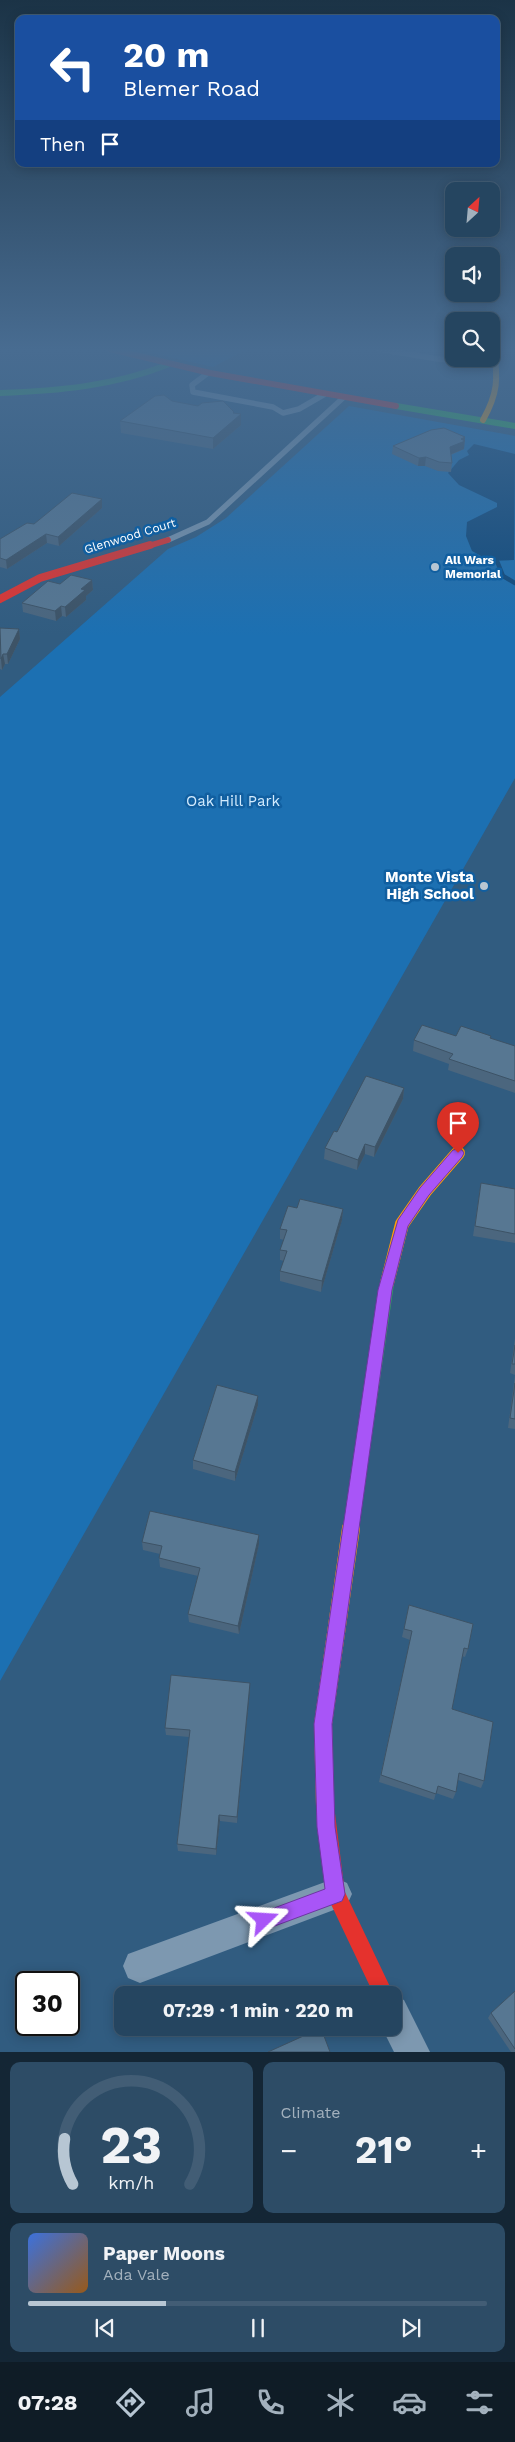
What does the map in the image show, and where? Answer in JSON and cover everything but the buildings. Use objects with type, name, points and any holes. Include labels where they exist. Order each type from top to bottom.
[{"type":"street","name":"Glenwood Court","points":[[0,599],[40,578],[168,540]]},
{"type":"street","points":[[380,1986],[336,1894],[326,1827],[323,1724],[385,1290],[402,1224],[425,1191],[458,1153]]},
{"type":"street","points":[[140,1966],[336,1894]]},
{"type":"street","points":[[402,2031],[413,2052]]},
{"type":"lane","name":"Glenwood Court","points":[[168,540],[208,522],[292,445]]},
{"type":"green space","name":"Oak Hill Park","points":[[306,445],[515,445],[515,778],[0,1681],[0,697],[168,549],[196,537],[226,518]]},
{"type":"shaded area","points":[[473,445],[477,445],[515,454],[514,560],[490,561],[472,551],[466,536],[467,522],[497,507],[497,503],[459,485],[448,473],[459,460],[469,455],[467,451]]},
{"type":"waterway","points":[[497,561],[503,576],[515,583]]},
{"type":"traffic: fast","points":[[360,1469],[387,1283]]},
{"type":"traffic: slow","points":[[387,1283],[402,1224],[425,1191],[458,1153]]},
{"type":"traffic: slow","points":[[325,1806],[323,1724],[360,1469]]},
{"type":"traffic: jam","points":[[0,599],[40,578],[168,540]]},
{"type":"traffic: jam","points":[[325,1806],[326,1827],[336,1894],[380,1986]]},
{"type":"place","name":"All Wars Memorial","points":[[435,567]]},
{"type":"place","name":"Monte Vista High School","points":[[484,886]]},
{"type":"route","points":[[264,1920],[336,1894],[326,1827],[323,1724],[385,1290],[402,1224],[425,1191],[458,1153]]}]
